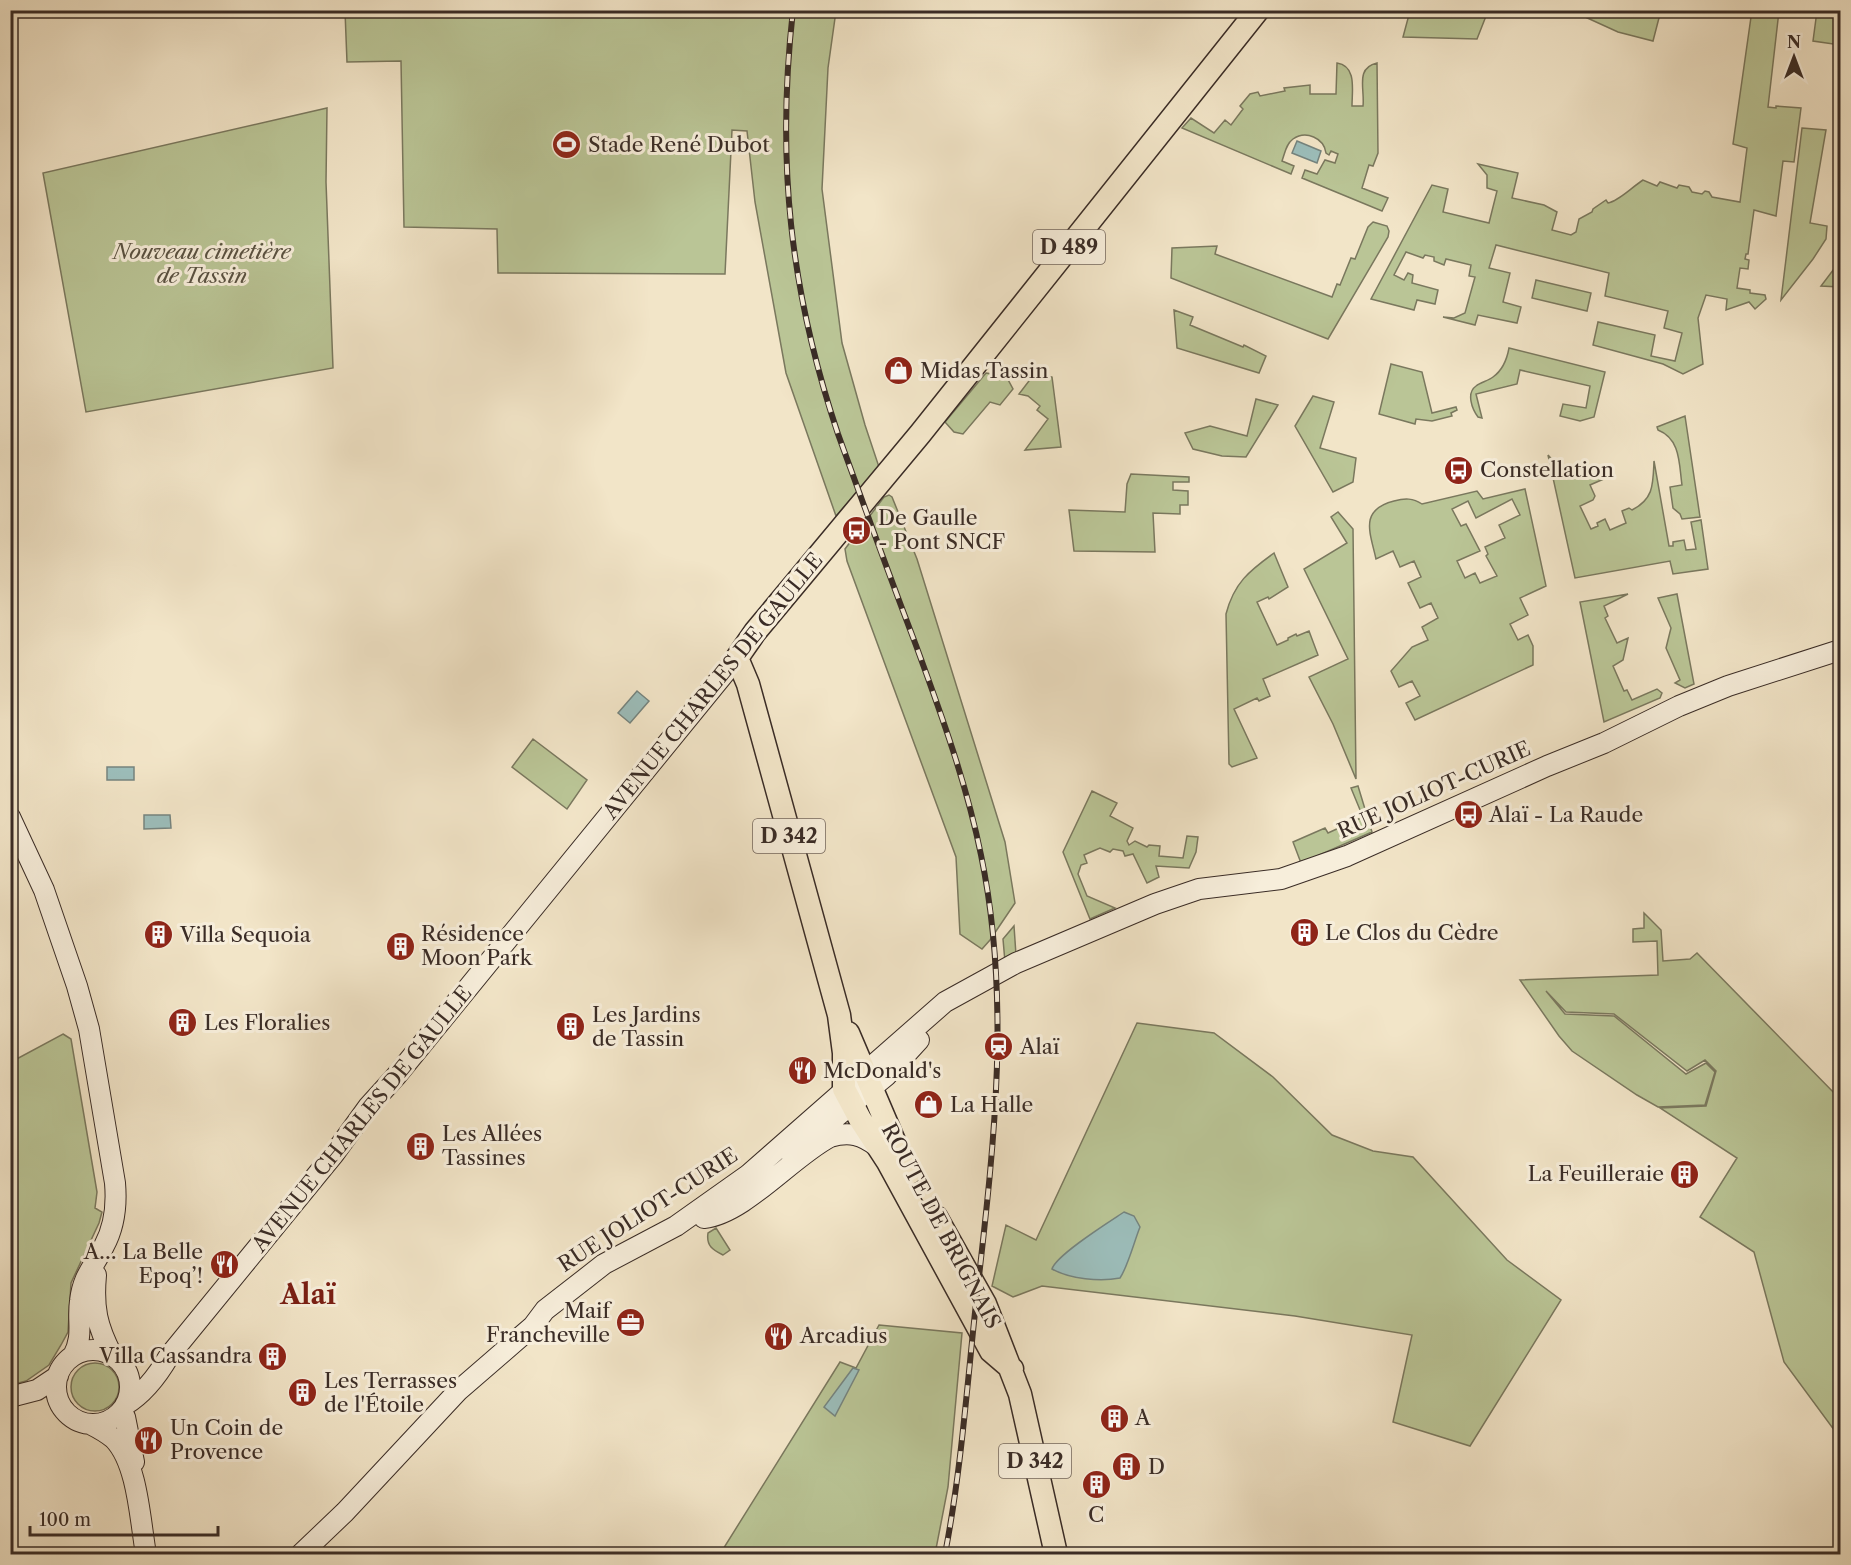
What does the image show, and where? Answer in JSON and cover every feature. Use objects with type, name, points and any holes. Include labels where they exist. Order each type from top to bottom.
[{"type":"main road","name":"AVENUE CHARLES DE GAULLE","points":[[123,1408],[138,1397],[163,1367],[167,1359],[334,1154],[368,1107],[397,1075],[737,658],[755,632],[920,434],[1258,10]]},
{"type":"main road","name":"RUE JOLIOT-CURIE","points":[[533,1326],[545,1310],[604,1264],[676,1226],[717,1198],[858,1091],[886,1076],[936,1021],[1019,970],[1042,953],[1155,904],[1198,890],[1281,879],[1347,856],[1383,842],[1547,766],[1604,743],[1679,706],[1728,686],[1840,650]]},
{"type":"main road","name":"ROUTE DE BRIGNAIS","points":[[737,658],[748,684],[839,1015],[844,1053],[858,1091],[889,1152],[975,1284],[1012,1369],[1020,1394],[1056,1554]]},
{"type":"main road","points":[[10,817],[44,890],[77,986],[89,1029],[116,1198],[114,1224],[96,1276],[94,1301],[99,1330],[112,1355]]},
{"type":"main road","name":"RUE JOLIOT-CURIE","points":[[533,1326],[551,1318],[588,1286],[704,1218],[752,1185],[858,1091]]},
{"type":"main road","name":"RUE JOLIOT-CURIE","points":[[704,1218],[716,1217],[747,1198],[830,1137],[846,1133],[857,1134],[889,1152]]},
{"type":"main road","points":[[73,1356],[81,1333],[80,1301],[87,1274],[104,1248]]},
{"type":"main road","points":[[301,1554],[345,1512],[458,1391],[533,1326]]},
{"type":"main road","points":[[90,1424],[106,1422],[123,1408],[130,1389],[127,1372],[121,1363],[105,1352],[89,1350],[67,1361],[58,1376],[56,1388],[58,1400],[69,1416],[90,1424],[113,1438],[125,1455],[134,1485],[146,1554]]},
{"type":"main road","name":"AVENUE CHARLES DE GAULLE","points":[[127,1372],[137,1374],[150,1372],[167,1359]]},
{"type":"main road","points":[[10,1397],[37,1390],[58,1376]]},
{"type":"main road","points":[[10,1410],[42,1401],[58,1400]]},
{"type":"main road","points":[[123,1408],[134,1458],[134,1485]]},
{"type":"green space","points":[[1410,10],[1488,11],[1477,39],[1403,37]]},
{"type":"green space","points":[[1752,10],[1779,11],[1768,107],[1801,108],[1794,162],[1783,161],[1776,216],[1754,210],[1748,254],[1745,259],[1749,260],[1748,269],[1740,268],[1737,288],[1765,295],[1766,299],[1755,309],[1749,302],[1726,310],[1727,299],[1706,295],[1698,318],[1703,364],[1683,374],[1663,364],[1593,345],[1598,322],[1655,335],[1651,356],[1675,361],[1682,333],[1664,328],[1668,311],[1605,296],[1609,273],[1496,245],[1489,268],[1510,273],[1503,302],[1521,307],[1517,323],[1478,315],[1475,325],[1443,317],[1454,318],[1465,313],[1475,277],[1469,276],[1471,265],[1446,259],[1444,265],[1434,261],[1434,257],[1425,255],[1423,258],[1406,252],[1394,275],[1404,280],[1408,273],[1413,275],[1412,283],[1438,290],[1435,304],[1417,300],[1414,310],[1371,299],[1432,185],[1448,189],[1443,212],[1489,223],[1497,191],[1487,188],[1487,175],[1478,164],[1518,173],[1512,198],[1544,205],[1557,212],[1552,230],[1571,235],[1576,232],[1579,219],[1606,200],[1608,203],[1617,200],[1643,180],[1657,186],[1660,182],[1677,188],[1679,185],[1689,187],[1692,192],[1702,194],[1705,191],[1709,192],[1712,197],[1740,202],[1747,148],[1733,144]]},
{"type":"green space","name":"Stade René Dubot","points":[[345,11],[836,11],[828,68],[822,189],[842,343],[879,467],[836,516],[786,373],[755,202],[747,131],[732,130],[725,274],[498,273],[497,229],[404,227],[401,61],[347,62]]},
{"type":"green space","points":[[1572,11],[1664,11],[1660,14],[1653,41],[1618,32]]},
{"type":"green space","points":[[1817,11],[1840,11],[1840,45],[1813,41]]},
{"type":"green space","points":[[1337,63],[1343,65],[1351,74],[1352,106],[1363,106],[1363,74],[1366,69],[1377,63],[1378,153],[1373,166],[1369,165],[1362,188],[1388,198],[1382,211],[1302,178],[1305,170],[1317,174],[1325,160],[1335,163],[1338,154],[1331,151],[1329,155],[1326,153],[1322,143],[1314,137],[1298,136],[1289,143],[1282,161],[1294,166],[1291,174],[1182,128],[1191,118],[1214,133],[1225,120],[1231,125],[1243,109],[1240,106],[1250,94],[1258,92],[1260,96],[1285,91],[1284,88],[1310,85],[1310,94],[1336,94]]},
{"type":"green space","name":"Nouveau cimetière de Tassin","points":[[327,108],[326,182],[333,368],[86,412],[43,173]]},
{"type":"green space","points":[[1802,128],[1826,130],[1810,223],[1827,226],[1826,239],[1781,300]]},
{"type":"green space","points":[[1373,222],[1387,226],[1388,237],[1328,339],[1171,278],[1172,248],[1217,246],[1215,254],[1332,297],[1337,284],[1340,285],[1351,258],[1355,259],[1368,227]]},
{"type":"green space","points":[[1840,261],[1840,287],[1821,286]]},
{"type":"green space","points":[[1536,280],[1591,293],[1587,311],[1532,298]]},
{"type":"green space","points":[[1174,310],[1193,317],[1190,325],[1243,347],[1244,345],[1266,356],[1259,373],[1177,348]]},
{"type":"green space","points":[[1509,348],[1605,372],[1594,417],[1580,421],[1560,416],[1563,404],[1586,408],[1590,386],[1520,370],[1517,384],[1476,394],[1482,418],[1478,417],[1472,406],[1471,393],[1476,386],[1491,378],[1502,368]]},
{"type":"green space","points":[[1391,364],[1422,372],[1432,413],[1456,407],[1457,410],[1451,413],[1452,416],[1432,421],[1416,419],[1415,424],[1379,414]]},
{"type":"green space","points":[[986,373],[1006,376],[1013,389],[1000,405],[990,402],[963,434],[954,432],[945,422]]},
{"type":"green space","points":[[1035,373],[1052,377],[1061,447],[1025,450],[1048,419],[1037,410],[1040,406],[1028,396],[1019,394]]},
{"type":"green space","points":[[1313,396],[1334,402],[1320,448],[1356,458],[1353,482],[1333,492],[1295,426]]},
{"type":"green space","points":[[1256,399],[1278,405],[1246,457],[1222,456],[1193,449],[1185,433],[1210,426],[1247,436]]},
{"type":"green space","points":[[1685,416],[1700,517],[1682,519],[1673,508],[1670,487],[1682,485],[1678,453],[1671,440],[1657,427]]},
{"type":"green space","points":[[1548,455],[1563,468],[1583,469],[1586,478],[1604,472],[1606,478],[1590,485],[1595,496],[1593,500],[1580,506],[1591,529],[1605,519],[1610,530],[1626,523],[1622,511],[1629,508],[1632,510],[1639,506],[1651,490],[1654,461],[1669,546],[1673,546],[1673,542],[1684,540],[1686,550],[1696,549],[1691,522],[1701,520],[1708,569],[1673,574],[1670,561],[1575,578]]},
{"type":"green space","points":[[1131,474],[1189,477],[1189,482],[1173,482],[1173,490],[1188,491],[1188,505],[1180,505],[1180,514],[1153,513],[1155,552],[1074,551],[1069,510],[1125,512],[1127,484]]},
{"type":"green space","points":[[1525,489],[1546,586],[1520,598],[1528,615],[1510,624],[1518,640],[1528,635],[1533,646],[1533,665],[1415,720],[1406,703],[1420,696],[1412,681],[1399,687],[1391,671],[1412,647],[1428,640],[1422,627],[1438,618],[1431,603],[1420,608],[1408,583],[1421,577],[1414,561],[1400,567],[1393,551],[1376,559],[1370,531],[1371,516],[1383,505],[1402,499],[1422,504],[1477,491],[1483,499]],"holes":[[[1512,499],[1520,515],[1499,525],[1505,538],[1485,547],[1488,554],[1486,556],[1497,576],[1480,583],[1475,573],[1465,578],[1457,561],[1480,551],[1466,524],[1461,526],[1452,509],[1468,501],[1476,518]]]},
{"type":"green space","points":[[889,495],[892,497],[917,559],[1005,842],[1015,903],[982,949],[960,934],[956,857],[847,561],[845,549],[884,497]]},
{"type":"green space","points":[[1338,512],[1353,529],[1356,779],[1333,724],[1309,677],[1348,659],[1304,569],[1347,543],[1331,517]]},
{"type":"green space","points":[[1274,553],[1288,587],[1269,599],[1268,597],[1257,602],[1277,645],[1296,634],[1297,636],[1309,631],[1318,655],[1263,679],[1270,696],[1259,701],[1257,698],[1234,709],[1257,758],[1232,767],[1229,764],[1226,614],[1238,586],[1257,566]]},
{"type":"green space","points":[[1628,594],[1604,606],[1608,616],[1605,618],[1617,643],[1628,638],[1623,660],[1613,666],[1624,691],[1627,690],[1632,700],[1657,689],[1662,693],[1660,698],[1604,722],[1580,602]]},
{"type":"green space","points":[[1677,594],[1694,684],[1685,688],[1675,683],[1680,680],[1666,648],[1671,628],[1658,598]]},
{"type":"green space","points":[[533,739],[587,780],[567,809],[512,767]]},
{"type":"green space","points":[[1358,786],[1372,832],[1301,863],[1293,842],[1325,828],[1328,833],[1363,817],[1351,788]]},
{"type":"green space","points":[[1092,791],[1117,803],[1110,816],[1133,828],[1127,841],[1129,845],[1135,841],[1147,847],[1149,845],[1160,846],[1159,856],[1183,858],[1187,836],[1198,837],[1196,852],[1189,868],[1156,866],[1159,877],[1147,883],[1133,854],[1125,856],[1123,851],[1113,849],[1110,852],[1100,848],[1084,855],[1087,863],[1081,865],[1078,874],[1087,896],[1115,908],[1090,919],[1063,852]]},
{"type":"green space","points":[[1644,913],[1661,930],[1663,961],[1690,959],[1697,953],[1840,1099],[1840,1438],[1784,1362],[1754,1252],[1700,1217],[1737,1158],[1660,1108],[1706,1106],[1716,1071],[1705,1060],[1687,1071],[1614,1014],[1566,1012],[1546,991],[1565,1014],[1614,1016],[1686,1074],[1706,1063],[1715,1072],[1705,1105],[1658,1107],[1572,1051],[1520,980],[1658,975],[1657,941],[1633,942],[1633,929],[1644,928]]},
{"type":"green space","points":[[1014,926],[1016,955],[1005,962],[1003,939]]},
{"type":"green space","points":[[1137,1023],[1214,1033],[1273,1077],[1332,1135],[1373,1151],[1413,1157],[1507,1260],[1561,1300],[1470,1446],[1393,1422],[1412,1335],[1295,1316],[1042,1286],[1013,1297],[992,1286],[1006,1225],[1036,1240]]},
{"type":"green space","points":[[63,1034],[71,1039],[97,1192],[95,1208],[102,1212],[71,1283],[68,1332],[49,1365],[26,1381],[11,1385],[11,1062]]},
{"type":"green space","points":[[716,1228],[730,1250],[723,1255],[713,1249],[708,1241],[708,1233]]},
{"type":"green space","points":[[879,1325],[962,1333],[948,1487],[935,1554],[720,1554],[840,1362],[856,1368]]},
{"type":"green space","points":[[90,1363],[100,1363],[112,1370],[119,1382],[119,1392],[112,1404],[100,1411],[90,1411],[75,1400],[71,1392],[71,1382],[82,1367]]},
{"type":"water","points":[[1297,141],[1321,151],[1317,163],[1292,153]]},
{"type":"water","points":[[637,691],[649,701],[630,723],[618,713]]},
{"type":"water","points":[[107,767],[134,767],[134,780],[107,780]]},
{"type":"water","points":[[144,815],[170,815],[171,828],[144,829]]},
{"type":"water","points":[[1124,1212],[1134,1216],[1140,1227],[1120,1278],[1085,1279],[1052,1269],[1073,1247]]},
{"type":"water","points":[[853,1368],[859,1370],[835,1416],[824,1407]]},
{"type":"railway","points":[[793,10],[786,120],[787,173],[791,225],[808,329],[838,434],[960,773],[981,855],[996,967],[998,1023],[993,1134],[963,1429],[945,1554]]},
{"type":"place","name":"Stade René Dubot","points":[[567,145]]},
{"type":"place","name":"Midas Tassin","points":[[899,371]]},
{"type":"place","name":"Constellation","points":[[1459,470]]},
{"type":"place","name":"De Gaulle - Pont SNCF","points":[[857,530]]},
{"type":"place","name":"Alaï - La Raude","points":[[1468,815]]},
{"type":"place","name":"Le Clos du Cèdre","points":[[1304,933]]},
{"type":"place","name":"Villa Sequoia","points":[[159,935]]},
{"type":"place","name":"Résidence Moon Park","points":[[400,946]]},
{"type":"place","name":"Les Floralies","points":[[183,1023]]},
{"type":"place","name":"Les Jardins de Tassin","points":[[571,1027]]},
{"type":"place","name":"Alaï","points":[[999,1047]]},
{"type":"place","name":"McDonald's","points":[[802,1071]]},
{"type":"place","name":"La Halle","points":[[929,1105]]},
{"type":"place","name":"Les Allées Tassines","points":[[421,1146]]},
{"type":"place","name":"La Feuilleraie","points":[[1685,1174]]},
{"type":"place","name":"A… La Belle Epoq’!","points":[[224,1264]]},
{"type":"place","name":"Maif Francheville","points":[[631,1323]]},
{"type":"place","name":"Arcadius","points":[[779,1336]]},
{"type":"place","name":"Villa Cassandra","points":[[273,1356]]},
{"type":"place","name":"Les Terrasses de l'Étoile","points":[[303,1393]]},
{"type":"place","name":"A","points":[[1114,1418]]},
{"type":"place","name":"Un Coin de Provence","points":[[149,1440]]},
{"type":"place","name":"D","points":[[1127,1467]]},
{"type":"place","name":"C","points":[[1096,1484]]},
{"type":"district","name":"Alaï","points":[[308,1295]]}]
